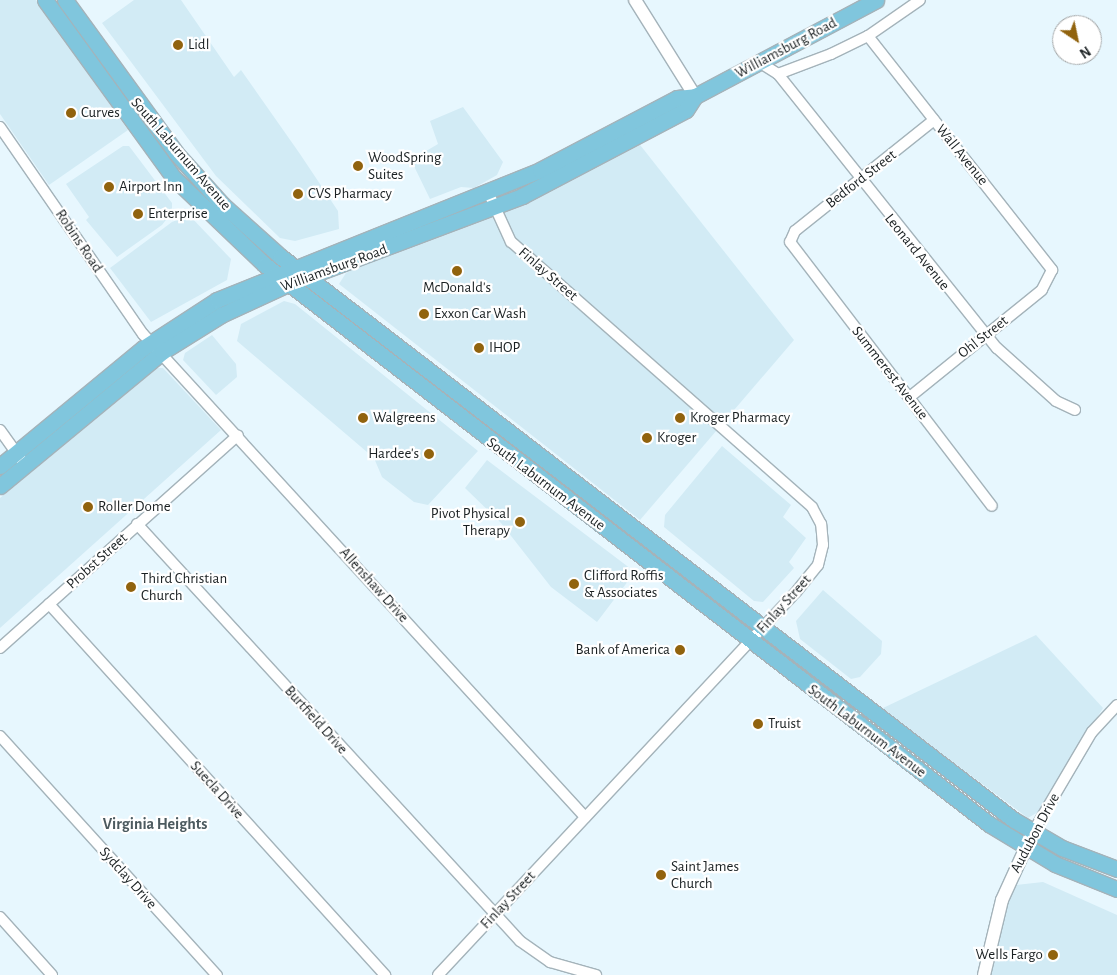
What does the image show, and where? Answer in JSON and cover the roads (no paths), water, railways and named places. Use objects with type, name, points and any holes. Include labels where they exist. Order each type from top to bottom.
[{"type":"main road","name":"South Laburnum Avenue","points":[[44,0],[183,188],[274,273],[750,642],[1026,848],[1117,889]]},
{"type":"main road","name":"South Laburnum Avenue","points":[[65,0],[130,95],[196,177],[293,266],[763,628],[1033,832],[1117,869]]},
{"type":"main road","name":"Williamsburg Road","points":[[0,486],[162,352],[221,315],[288,284],[491,201],[677,98],[695,96],[876,0]]},
{"type":"main road","name":"Williamsburg Road","points":[[0,466],[150,342],[204,307],[274,273],[491,201]]},
{"type":"street","points":[[635,0],[695,96]]},
{"type":"street","points":[[778,74],[868,36],[920,0]]},
{"type":"street","points":[[71,37],[84,29]]},
{"type":"street","name":"Wall Avenue","points":[[868,36],[1050,262],[1052,275]]},
{"type":"street","name":"Leonard Avenue","points":[[759,62],[778,74],[860,180],[1015,368],[1056,401],[1075,410]]},
{"type":"street","name":"Bedford Street","points":[[790,239],[934,120]]},
{"type":"street","name":"Robins Road","points":[[0,127],[150,342],[162,352]]},
{"type":"street","name":"Finlay Street","points":[[438,975],[763,628],[818,565],[824,536],[818,515],[804,498],[512,242],[491,201]]},
{"type":"street","name":"Summerest Avenue","points":[[790,239],[794,252],[910,397],[992,506]]},
{"type":"street","name":"Ohl Street","points":[[910,397],[1042,290],[1052,275]]},
{"type":"street","name":"Allenshaw Drive","points":[[162,352],[585,817]]},
{"type":"street","points":[[0,430],[24,466]]},
{"type":"street","name":"Probst Street","points":[[0,648],[238,435]]},
{"type":"street","name":"Burtfield Drive","points":[[137,524],[494,915],[535,954],[563,968],[596,975]]},
{"type":"street","name":"Suecla Drive","points":[[50,604],[385,975]]},
{"type":"street","name":"Audubon Drive","points":[[985,969],[1002,900],[1033,832],[1092,732],[1117,705]]},
{"type":"street","name":"Sydclay Drive","points":[[0,736],[217,975]]},
{"type":"street","points":[[0,917],[52,975]]},
{"type":"street","points":[[985,969],[992,975]]},
{"type":"place","name":"Lidl","points":[[178,45]]},
{"type":"place","name":"Curves","points":[[71,113]]},
{"type":"place","name":"WoodSpring Suites","points":[[358,166]]},
{"type":"place","name":"Airport Inn","points":[[109,187]]},
{"type":"place","name":"CVS Pharmacy","points":[[298,194]]},
{"type":"place","name":"Enterprise","points":[[138,214]]},
{"type":"place","name":"McDonald's","points":[[457,271]]},
{"type":"place","name":"Exxon Car Wash","points":[[424,314]]},
{"type":"place","name":"IHOP","points":[[479,348]]},
{"type":"place","name":"Walgreens","points":[[363,418]]},
{"type":"place","name":"Kroger Pharmacy","points":[[680,418]]},
{"type":"place","name":"Kroger","points":[[647,438]]},
{"type":"place","name":"Hardee's","points":[[429,454]]},
{"type":"place","name":"Roller Dome","points":[[88,507]]},
{"type":"place","name":"Pivot Physical Therapy","points":[[520,522]]},
{"type":"place","name":"Clifford Roffis & Associates","points":[[574,584]]},
{"type":"place","name":"Third Christian Church","points":[[131,587]]},
{"type":"place","name":"Bank of America","points":[[680,650]]},
{"type":"place","name":"Truist","points":[[758,724]]},
{"type":"place","name":"Saint James Church","points":[[661,875]]},
{"type":"place","name":"Wells Fargo","points":[[1053,955]]},
{"type":"district","name":"Virginia Heights","points":[[155,824]]}]
